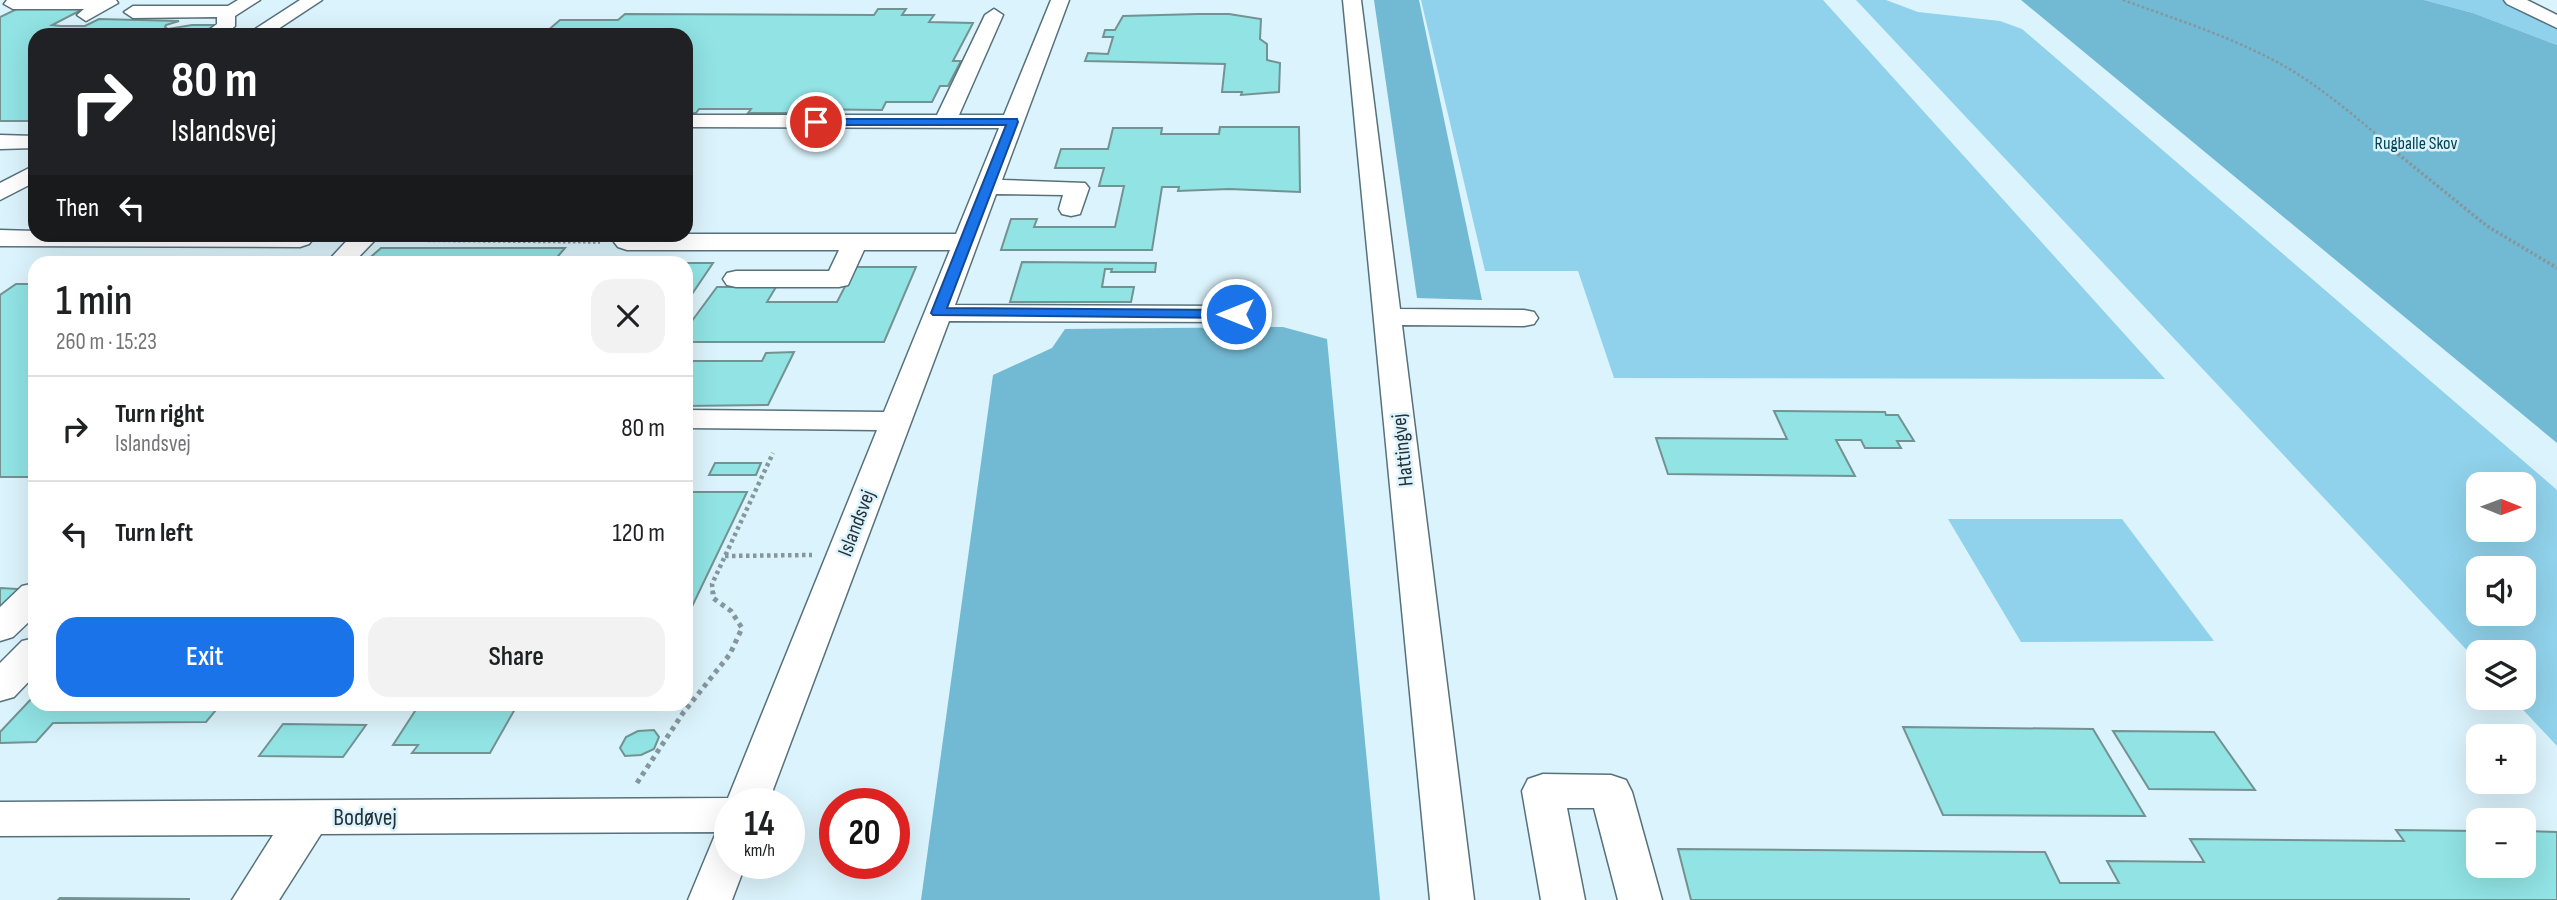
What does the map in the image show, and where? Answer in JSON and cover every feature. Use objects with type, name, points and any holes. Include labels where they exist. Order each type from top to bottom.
[{"type":"street","points":[[223,28],[226,26],[226,14],[251,0]]},
{"type":"street","points":[[267,28],[313,0]]},
{"type":"street","name":"Islandsvej","points":[[753,788],[1060,0]]},
{"type":"street","name":"Hattingvej","points":[[1352,0],[1452,900]]},
{"type":"street","points":[[2513,0],[2557,22]]},
{"type":"street","points":[[11,4],[110,3],[86,15]]},
{"type":"street","points":[[133,12],[230,12]]},
{"type":"street","points":[[946,122],[994,15]]},
{"type":"street","points":[[693,121],[1013,122]]},
{"type":"street","points":[[0,142],[28,142]]},
{"type":"street","points":[[0,194],[28,176]]},
{"type":"street","points":[[988,187],[1077,188],[1071,209]]},
{"type":"street","points":[[0,238],[28,238]]},
{"type":"street","points":[[346,256],[360,242]]},
{"type":"street","points":[[627,242],[966,242]]},
{"type":"street","points":[[736,279],[839,279],[855,242]]},
{"type":"street","points":[[938,313],[1236,314]]},
{"type":"street","points":[[1387,317],[1524,318]]},
{"type":"street","points":[[693,419],[895,421]]},
{"type":"street","points":[[0,628],[28,602]]},
{"type":"street","points":[[0,687],[28,658]]},
{"type":"street","points":[[1563,900],[1543,792],[1611,792],[1640,900]]},
{"type":"street","name":"Bodøvej","points":[[0,820],[714,815]]},
{"type":"street","points":[[254,900],[309,817]]},
{"type":"street","points":[[710,900],[718,879]]},
{"type":"path","points":[[2123,0],[2226,38],[2287,68],[2371,130],[2431,183],[2487,226],[2557,268]]},
{"type":"path","points":[[693,700],[730,654],[742,628],[731,611],[713,598],[712,584],[773,453]]},
{"type":"path","points":[[725,556],[844,555]]},
{"type":"path","points":[[614,815],[685,711]]},
{"type":"shaded area","points":[[1421,0],[1823,0],[2165,379],[1614,378],[1578,271],[1485,271]]},
{"type":"shaded area","points":[[1856,0],[1886,0],[1918,12],[2000,21],[2022,29],[2557,490],[2557,746],[2523,710],[2536,710],[2536,640],[2466,640],[2466,649]]},
{"type":"shaded area","points":[[2424,0],[2506,0],[2557,25],[2557,45],[2473,13]]},
{"type":"shaded area","points":[[1948,519],[2122,519],[2214,641],[2021,642]]},
{"type":"green space","points":[[1374,0],[1419,0],[1482,300],[1417,298]]},
{"type":"green space","name":"Rugballe Skov","points":[[2021,0],[2424,0],[2473,13],[2557,45],[2557,443]]},
{"type":"green space","points":[[1283,327],[1327,339],[1380,900],[921,900],[993,375],[1052,348],[1065,329]]},
{"type":"building","points":[[21,7],[87,7],[52,25],[85,26],[99,19],[179,21],[166,25],[166,28],[28,28],[28,121],[0,121],[0,17]]},
{"type":"building","points":[[878,9],[906,9],[902,15],[934,15],[929,22],[973,23],[953,61],[961,61],[948,86],[940,86],[932,102],[886,102],[882,110],[790,109],[788,113],[748,113],[751,109],[699,109],[693,113],[693,28],[551,28],[560,20],[618,20],[625,14],[874,15]]},
{"type":"building","points":[[1229,14],[1261,19],[1260,39],[1267,44],[1267,60],[1280,63],[1279,92],[1241,95],[1242,92],[1222,92],[1225,64],[1085,61],[1088,53],[1108,54],[1113,37],[1103,37],[1105,30],[1115,30],[1123,16]]},
{"type":"building","points":[[192,25],[216,25],[211,28],[174,28]]},
{"type":"building","points":[[1220,127],[1299,127],[1300,192],[1229,189],[1178,191],[1179,187],[1162,187],[1152,250],[1001,250],[1011,219],[1037,219],[1034,227],[1115,227],[1124,186],[1099,186],[1104,168],[1055,168],[1061,149],[1108,149],[1113,128],[1162,128],[1161,134],[1219,134]]},
{"type":"building","points":[[381,248],[565,248],[558,256],[372,256]]},
{"type":"building","points":[[1022,262],[1156,263],[1155,272],[1111,272],[1112,269],[1105,269],[1102,287],[1134,287],[1131,302],[1010,302]]},
{"type":"building","points":[[693,263],[713,263],[693,293]]},
{"type":"building","points":[[855,267],[916,267],[884,342],[693,342],[693,320],[717,287],[776,287],[767,302],[837,302]]},
{"type":"building","points":[[16,284],[28,284],[28,477],[0,477],[0,295]]},
{"type":"building","points":[[794,352],[768,405],[693,406],[693,361],[762,361],[766,353]]},
{"type":"building","points":[[1774,411],[1885,412],[1886,415],[1898,415],[1914,441],[1897,441],[1901,448],[1865,448],[1861,440],[1836,440],[1855,476],[1668,474],[1656,438],[1787,439]]},
{"type":"building","points":[[715,463],[761,463],[756,475],[709,475]]},
{"type":"building","points":[[693,492],[747,492],[693,604]]},
{"type":"building","points":[[0,589],[28,590],[28,597],[0,623]]},
{"type":"building","points":[[28,702],[28,711],[215,711],[206,722],[53,723],[36,742],[0,743],[0,732]]},
{"type":"building","points":[[415,711],[514,711],[490,753],[412,753],[418,745],[393,745]]},
{"type":"building","points":[[283,724],[366,725],[343,757],[259,756]]},
{"type":"building","points":[[1903,727],[2093,729],[2145,816],[1943,815]]},
{"type":"building","points":[[654,730],[659,737],[654,749],[641,755],[625,756],[620,748],[626,737],[638,731]]},
{"type":"building","points":[[2113,731],[2214,732],[2255,790],[2149,789]]},
{"type":"building","points":[[2396,830],[2466,831],[2466,878],[2536,878],[2536,831],[2557,832],[2557,900],[1691,900],[1678,849],[2045,852],[2060,883],[2119,883],[2107,861],[2204,862],[2190,839],[2404,841]]},
{"type":"building","points":[[60,898],[190,899],[58,900]]},
{"type":"route","points":[[816,122],[1013,122],[938,313],[1236,314]]}]
